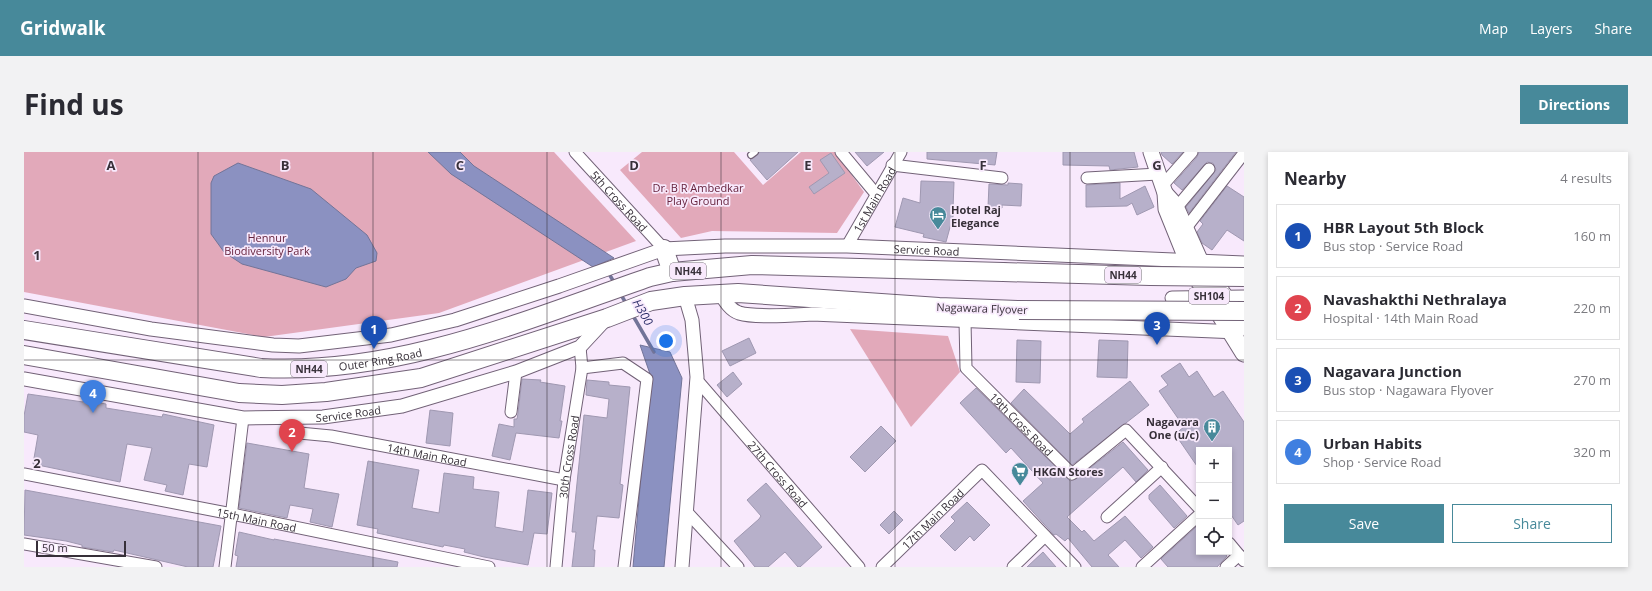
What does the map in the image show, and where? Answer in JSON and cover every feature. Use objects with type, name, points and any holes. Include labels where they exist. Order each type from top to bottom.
[{"type":"highway","points":[[664,249],[672,272]]},
{"type":"highway","name":"Outer Ring Road","points":[[24,330],[261,368],[293,370],[367,363],[416,354],[462,342],[650,277],[672,272],[752,265],[1150,276],[1243,265]]},
{"type":"highway","name":"NH44","points":[[24,355],[240,393],[282,395],[326,392],[421,378],[607,318],[651,301],[685,296],[720,294]]},
{"type":"highway","name":"Nagawara Flyover","points":[[720,294],[939,307],[1020,310],[1244,311]]},
{"type":"main road","points":[[1152,153],[1162,185],[1166,210],[1194,262]]},
{"type":"main road","points":[[1162,185],[1177,207],[1186,228],[1194,262]]},
{"type":"main road","name":"SH104","points":[[1194,262],[1239,330],[1244,353]]},
{"type":"street","name":"5th Cross Road","points":[[575,152],[664,249]]},
{"type":"street","points":[[841,152],[876,194]]},
{"type":"street","name":"1st Main Road","points":[[847,246],[892,165],[901,152]]},
{"type":"street","points":[[1087,178],[1162,185],[1192,152]]},
{"type":"street","points":[[1186,228],[1244,153]]},
{"type":"street","points":[[892,165],[1002,178]]},
{"type":"street","points":[[1177,207],[1209,169]]},
{"type":"street","name":"Service Road","points":[[24,306],[151,329],[273,345],[300,346],[367,339],[412,331],[455,320],[664,249],[725,246],[847,246],[1166,260],[1243,265]]},
{"type":"street","points":[[1166,260],[1176,330]]},
{"type":"street","points":[[720,294],[728,307],[739,313],[1176,330],[1239,330]]},
{"type":"street","points":[[682,567],[697,380],[692,320],[685,296]]},
{"type":"street","points":[[1172,298],[1244,297]]},
{"type":"street","name":"Service Road","points":[[24,378],[243,418],[323,417],[402,406],[516,372],[580,347],[607,318]]},
{"type":"street","name":"19th Cross Road","points":[[965,321],[966,368],[1072,474],[1126,430],[1196,505]]},
{"type":"street","name":"30th Cross Road","points":[[556,567],[564,480],[582,368],[580,347]]},
{"type":"street","points":[[582,368],[623,363],[647,379],[624,567]]},
{"type":"street","points":[[511,412],[516,372]]},
{"type":"street","name":"27th Cross Road","points":[[697,380],[859,567]]},
{"type":"street","points":[[323,417],[331,436]]},
{"type":"street","points":[[225,567],[243,418]]},
{"type":"street","name":"14th Main Road","points":[[289,432],[331,436],[564,480]]},
{"type":"street","points":[[1107,517],[1162,467]]},
{"type":"street","name":"17th Main Road","points":[[882,567],[982,470],[1045,536]]},
{"type":"street","name":"15th Main Road","points":[[24,474],[232,514],[490,567]]},
{"type":"street","points":[[686,510],[738,567]]},
{"type":"street","points":[[1142,567],[1196,518]]},
{"type":"street","points":[[1013,567],[1045,536],[1075,567]]},
{"type":"street","points":[[24,544],[156,567]]},
{"type":"street","points":[[1226,567],[1242,558],[1232,546]]},
{"type":"green space","name":"Hennur Biodiversity Park","points":[[24,152],[554,152],[636,241],[439,313],[264,337],[24,292]]},
{"type":"green space","name":"Dr. B R Ambedkar Play Ground","points":[[642,152],[734,152],[763,185],[801,152],[835,152],[864,192],[837,233],[712,231],[681,238],[620,170]]},
{"type":"green space","points":[[850,329],[948,336],[960,372],[911,427]]},
{"type":"water","points":[[428,152],[460,152],[474,166],[614,258],[593,267],[451,174]]},
{"type":"water","points":[[238,163],[311,189],[367,235],[377,253],[376,261],[356,268],[346,279],[326,287],[242,264],[224,252],[211,234],[211,183],[214,176]]},
{"type":"water","points":[[640,345],[670,352],[682,378],[664,567],[633,567],[650,374]]},
{"type":"building","points":[[759,152],[798,152],[767,180],[750,160]]},
{"type":"building","points":[[855,152],[884,152],[867,166]]},
{"type":"building","points":[[927,152],[997,152],[995,165],[927,159]]},
{"type":"building","points":[[1063,152],[1134,152],[1138,167],[1110,170],[1109,166],[1063,165]]},
{"type":"building","points":[[1161,152],[1183,152],[1172,164],[1162,155]]},
{"type":"building","points":[[1199,152],[1236,152],[1189,213],[1186,207],[1216,170],[1213,163],[1207,162],[1182,190],[1174,183],[1197,157]]},
{"type":"building","points":[[831,153],[845,173],[814,194],[809,187],[829,173],[820,160]]},
{"type":"building","points":[[921,181],[954,182],[953,209],[955,209],[946,242],[923,237],[924,234],[895,227],[903,198],[920,203]]},
{"type":"building","points":[[1008,183],[1022,184],[1021,206],[1002,205],[1002,208],[988,207],[989,184],[1008,185]]},
{"type":"building","points":[[1120,183],[1120,199],[1145,186],[1154,207],[1137,215],[1132,203],[1127,206],[1086,207],[1086,185]]},
{"type":"building","points":[[1227,186],[1244,197],[1244,241],[1227,230],[1212,250],[1202,243],[1197,232],[1203,224],[1200,221]]},
{"type":"building","points":[[749,338],[756,353],[730,366],[722,351]]},
{"type":"building","points":[[1017,340],[1041,341],[1040,383],[1016,382]]},
{"type":"building","points":[[1099,340],[1128,341],[1127,378],[1097,377]]},
{"type":"building","name":"Nagavara One (u/c)","points":[[1180,363],[1189,377],[1197,371],[1214,397],[1223,391],[1244,422],[1244,521],[1238,525],[1232,516],[1232,447],[1196,447],[1196,465],[1175,434],[1184,427],[1159,391],[1168,385],[1161,376]]},
{"type":"building","points":[[733,372],[742,384],[727,397],[717,385]]},
{"type":"building","points":[[522,379],[541,380],[540,382],[565,386],[559,438],[516,433],[510,460],[492,456],[499,424],[514,427],[514,419],[517,419],[518,413]]},
{"type":"building","points":[[587,380],[609,382],[609,385],[630,387],[620,484],[623,485],[619,518],[597,516],[593,550],[595,550],[594,567],[572,567],[576,532],[572,532],[584,415],[607,418],[609,399],[586,395]]},
{"type":"building","points":[[1130,381],[1149,405],[1072,465],[1011,403],[1024,389],[1070,434],[1084,422],[1082,419]]},
{"type":"building","points":[[976,388],[1070,481],[1076,479],[1123,442],[1148,470],[1136,482],[1123,467],[1067,517],[1082,532],[1084,530],[1094,541],[1125,516],[1153,547],[1141,558],[1125,540],[1108,555],[1119,567],[1092,567],[1068,538],[1065,541],[1056,534],[1054,535],[1023,501],[1043,483],[1011,448],[1006,453],[960,403]]},
{"type":"building","points":[[28,394],[83,402],[84,400],[106,404],[106,408],[162,417],[163,414],[214,425],[207,467],[189,464],[183,495],[165,491],[167,485],[144,480],[152,448],[127,444],[120,482],[33,464],[38,435],[24,432],[24,416]]},
{"type":"building","points":[[430,410],[453,413],[450,446],[426,443]]},
{"type":"building","points":[[881,426],[896,441],[865,472],[850,457]]},
{"type":"building","points":[[247,443],[309,454],[304,488],[339,494],[332,527],[310,522],[313,509],[290,505],[287,518],[239,508]]},
{"type":"building","points":[[368,461],[419,470],[412,508],[439,513],[444,473],[474,477],[473,489],[499,492],[495,527],[523,532],[528,490],[552,493],[547,534],[534,533],[528,565],[464,552],[465,549],[444,545],[443,547],[377,533],[378,529],[357,525]]},
{"type":"building","points":[[766,483],[822,547],[800,567],[798,567],[785,552],[768,567],[755,567],[734,541],[761,516],[747,500]]},
{"type":"building","points":[[1160,485],[1187,516],[1174,528],[1149,499],[1149,495]]},
{"type":"building","points":[[25,490],[221,526],[213,567],[188,567],[114,550],[113,552],[82,547],[82,545],[66,541],[24,535]]},
{"type":"building","points":[[967,502],[990,525],[974,541],[970,536],[955,551],[940,536],[955,521],[951,517]]},
{"type":"building","points":[[894,511],[903,520],[889,534],[880,525]]},
{"type":"building","points":[[1196,527],[1196,555],[1227,556],[1217,567],[1168,567],[1161,559]]},
{"type":"building","points":[[239,532],[274,540],[398,562],[397,567],[236,567],[238,556],[235,555]]},
{"type":"building","points":[[1043,552],[1056,567],[1027,567]]},
{"type":"waterway","name":"H300","points":[[608,272],[615,284]]},
{"type":"waterway","name":"H300","points":[[620,293],[627,305]]},
{"type":"waterway","name":"H300","points":[[632,314],[654,352]]},
{"type":"place","name":"Hotel Raj Elegance","points":[[938,230]]},
{"type":"place","name":"Nagavara Junction","points":[[1157,345]]},
{"type":"place","name":"HBR Layout 5th Block","points":[[374,349]]},
{"type":"place","name":"Urban Habits","points":[[93,413]]},
{"type":"place","name":"Nagavara One (u/c)","points":[[1212,442]]},
{"type":"place","name":"Navashakthi Nethralaya","points":[[292,452]]},
{"type":"place","name":"HKGN Stores","points":[[1020,486]]}]
